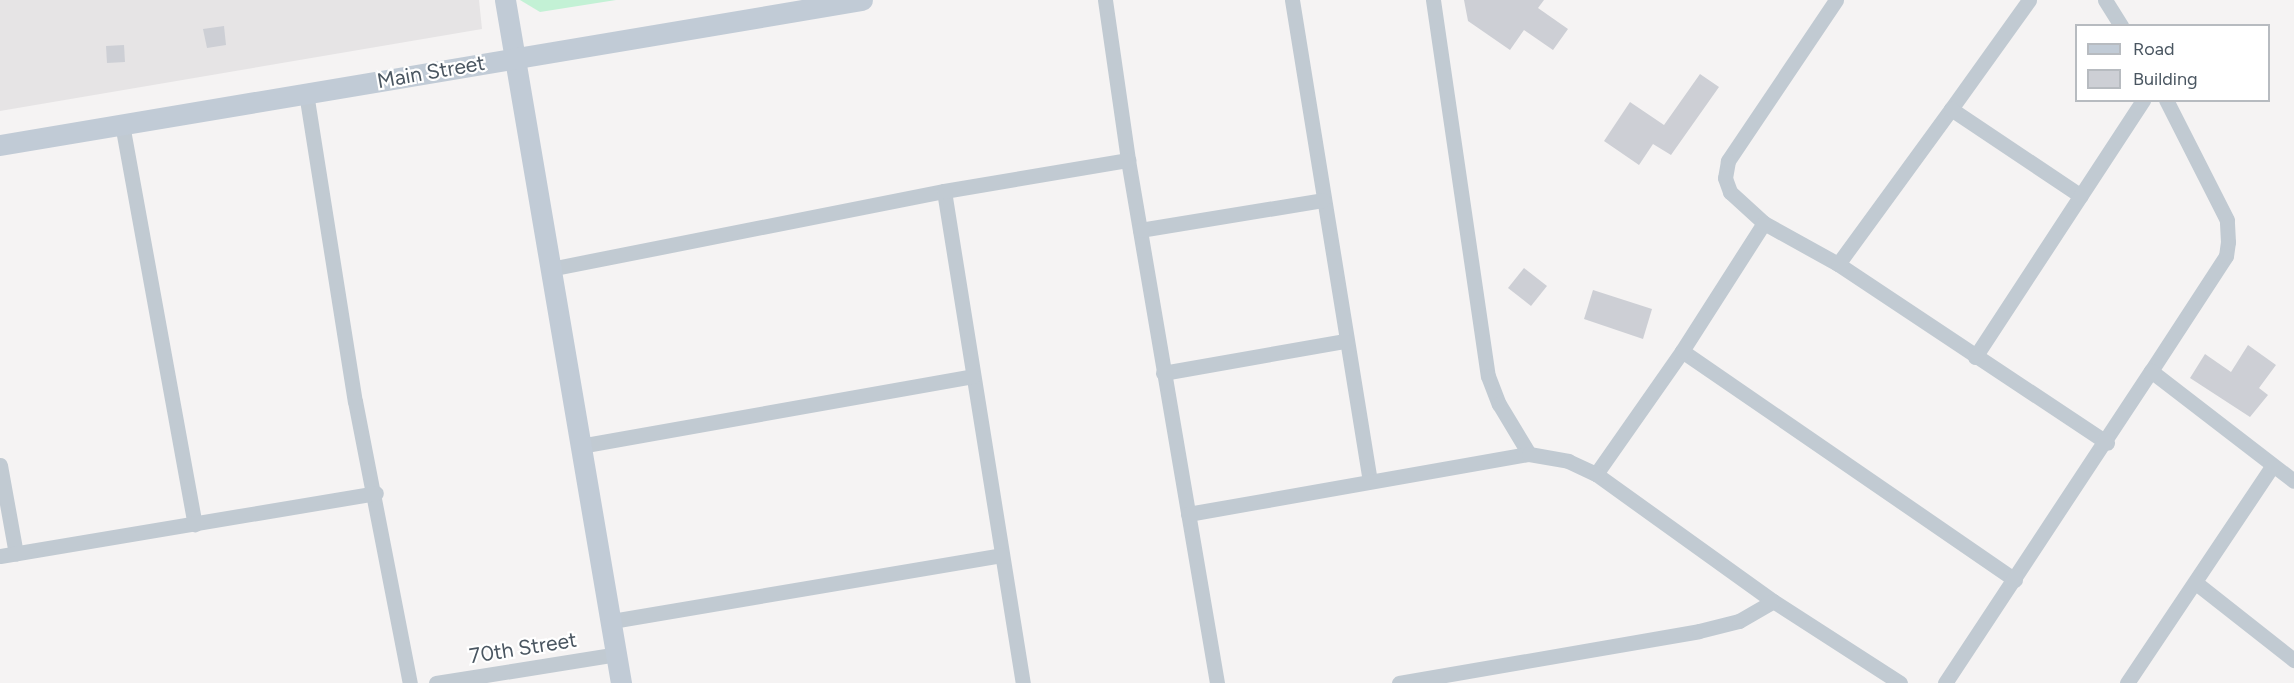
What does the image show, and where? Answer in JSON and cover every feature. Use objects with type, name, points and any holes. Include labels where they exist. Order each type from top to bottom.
[{"type":"street","points":[[506,0],[549,269],[621,683]]},
{"type":"street","name":"Main Street","points":[[0,145],[862,0]]},
{"type":"street","points":[[1105,0],[1128,160],[1217,683]]},
{"type":"street","points":[[1292,0],[1345,341],[1370,481]]},
{"type":"street","points":[[1433,0],[1488,376],[1499,404],[1529,454]]},
{"type":"street","points":[[1836,0],[1728,161],[1725,178],[1730,192],[1764,223],[1838,264],[2107,443]]},
{"type":"street","points":[[1838,264],[2029,0]]},
{"type":"street","points":[[2105,0],[2120,24]]},
{"type":"street","points":[[306,93],[355,401],[376,493],[410,683]]},
{"type":"street","points":[[1975,357],[2142,102]]},
{"type":"street","points":[[1945,683],[2107,443],[2226,256],[2227,220],[2167,102]]},
{"type":"street","points":[[1951,109],[2081,196]]},
{"type":"street","points":[[122,124],[195,524]]},
{"type":"street","points":[[549,269],[944,191],[1128,160]]},
{"type":"street","points":[[944,191],[1023,683]]},
{"type":"street","points":[[1140,230],[1323,200]]},
{"type":"street","points":[[1596,474],[1682,351],[1764,223]]},
{"type":"street","points":[[1163,373],[1345,341]]},
{"type":"street","points":[[1682,351],[2015,580]]},
{"type":"street","points":[[2151,371],[2294,481]]},
{"type":"street","points":[[580,447],[973,376]]},
{"type":"street","points":[[1188,514],[1529,454],[1568,461],[1596,474],[1773,601],[1900,683]]},
{"type":"street","points":[[0,465],[16,554]]},
{"type":"street","points":[[2127,683],[2196,583],[2272,466]]},
{"type":"street","points":[[0,556],[376,493]]},
{"type":"street","points":[[612,621],[1001,555]]},
{"type":"street","points":[[2196,583],[2294,660]]},
{"type":"street","points":[[1399,683],[1699,631],[1739,621],[1773,601]]},
{"type":"street","name":"70th Street","points":[[436,683],[617,654]]},
{"type":"shaded area","points":[[0,0],[479,0],[482,29],[0,111]]},
{"type":"green space","points":[[520,0],[616,0],[540,12]]},
{"type":"building","points":[[1464,0],[1544,0],[1538,8],[1568,29],[1553,50],[1524,30],[1510,50],[1468,21]]},
{"type":"building","points":[[224,26],[226,45],[207,48],[203,29]]},
{"type":"building","points":[[124,45],[125,62],[107,63],[106,46]]},
{"type":"building","points":[[1700,74],[1719,87],[1671,155],[1653,144],[1639,165],[1604,141],[1630,102],[1664,125]]},
{"type":"building","points":[[1524,268],[1547,286],[1531,306],[1508,288]]},
{"type":"building","points":[[1593,290],[1652,309],[1643,339],[1584,319]]},
{"type":"building","points":[[2248,345],[2276,365],[2259,388],[2268,395],[2250,417],[2190,378],[2205,354],[2231,372]]}]
